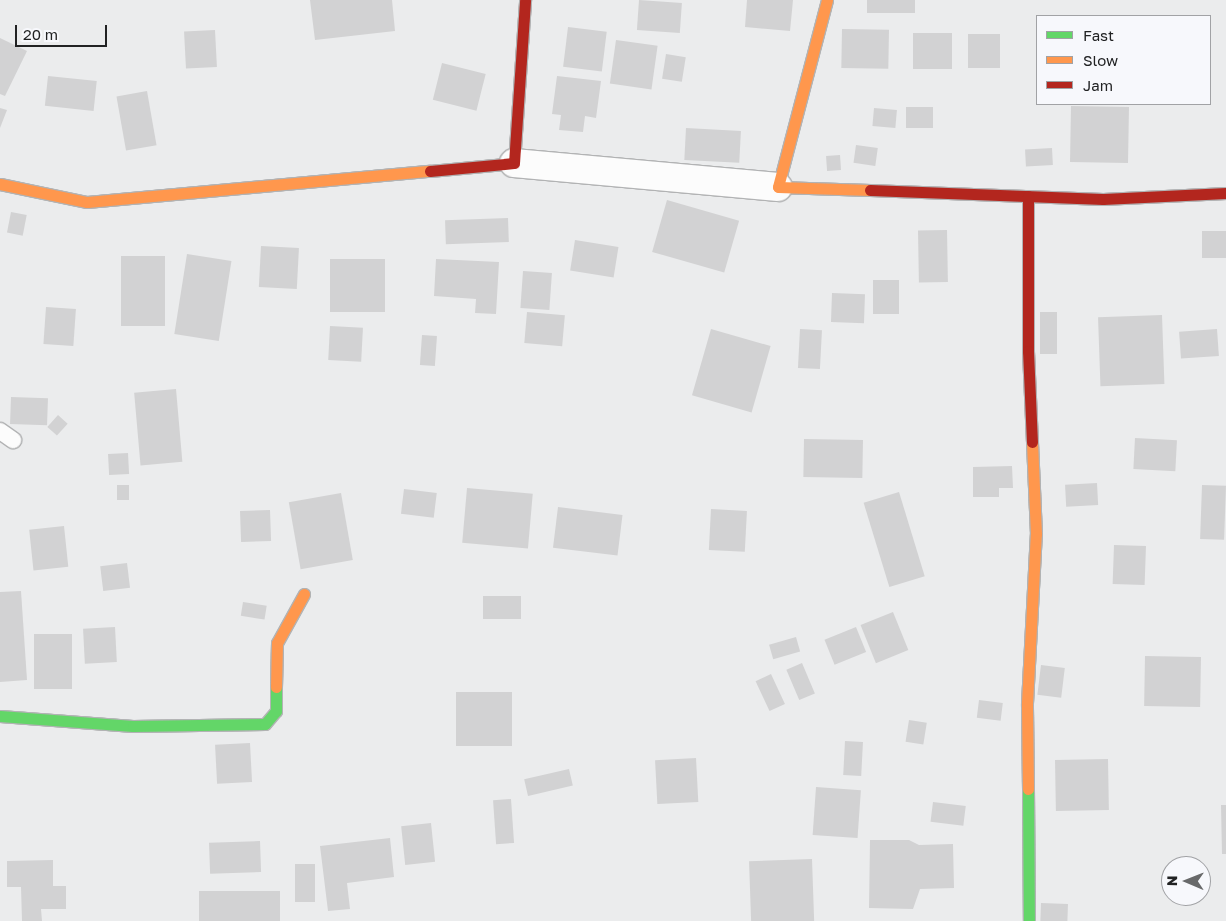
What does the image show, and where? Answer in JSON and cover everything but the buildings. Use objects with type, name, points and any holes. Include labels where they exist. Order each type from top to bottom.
[{"type":"street","points":[[514,162],[525,0]]},
{"type":"street","points":[[778,187],[827,0]]},
{"type":"street","points":[[0,184],[87,202],[514,162],[778,187],[1103,199],[1226,193]]},
{"type":"street","points":[[1028,196],[1028,351],[1036,534],[1027,703],[1029,921]]},
{"type":"street","points":[[0,716],[133,726],[265,724],[276,711],[277,643],[304,594]]},
{"type":"traffic: fast","points":[[0,716],[133,726],[265,724],[276,711],[276,687]]},
{"type":"traffic: fast","points":[[1028,789],[1029,921]]},
{"type":"traffic: slow","points":[[827,0],[778,187],[870,190]]},
{"type":"traffic: slow","points":[[0,184],[87,202],[430,171]]},
{"type":"traffic: slow","points":[[1028,789],[1027,703],[1036,534],[1032,442]]},
{"type":"traffic: slow","points":[[276,687],[277,643],[304,594]]},
{"type":"traffic: jam","points":[[430,171],[514,163],[525,0]]},
{"type":"traffic: jam","points":[[870,190],[1103,199],[1226,193]]},
{"type":"traffic: jam","points":[[1028,196],[1028,351],[1032,442]]}]
